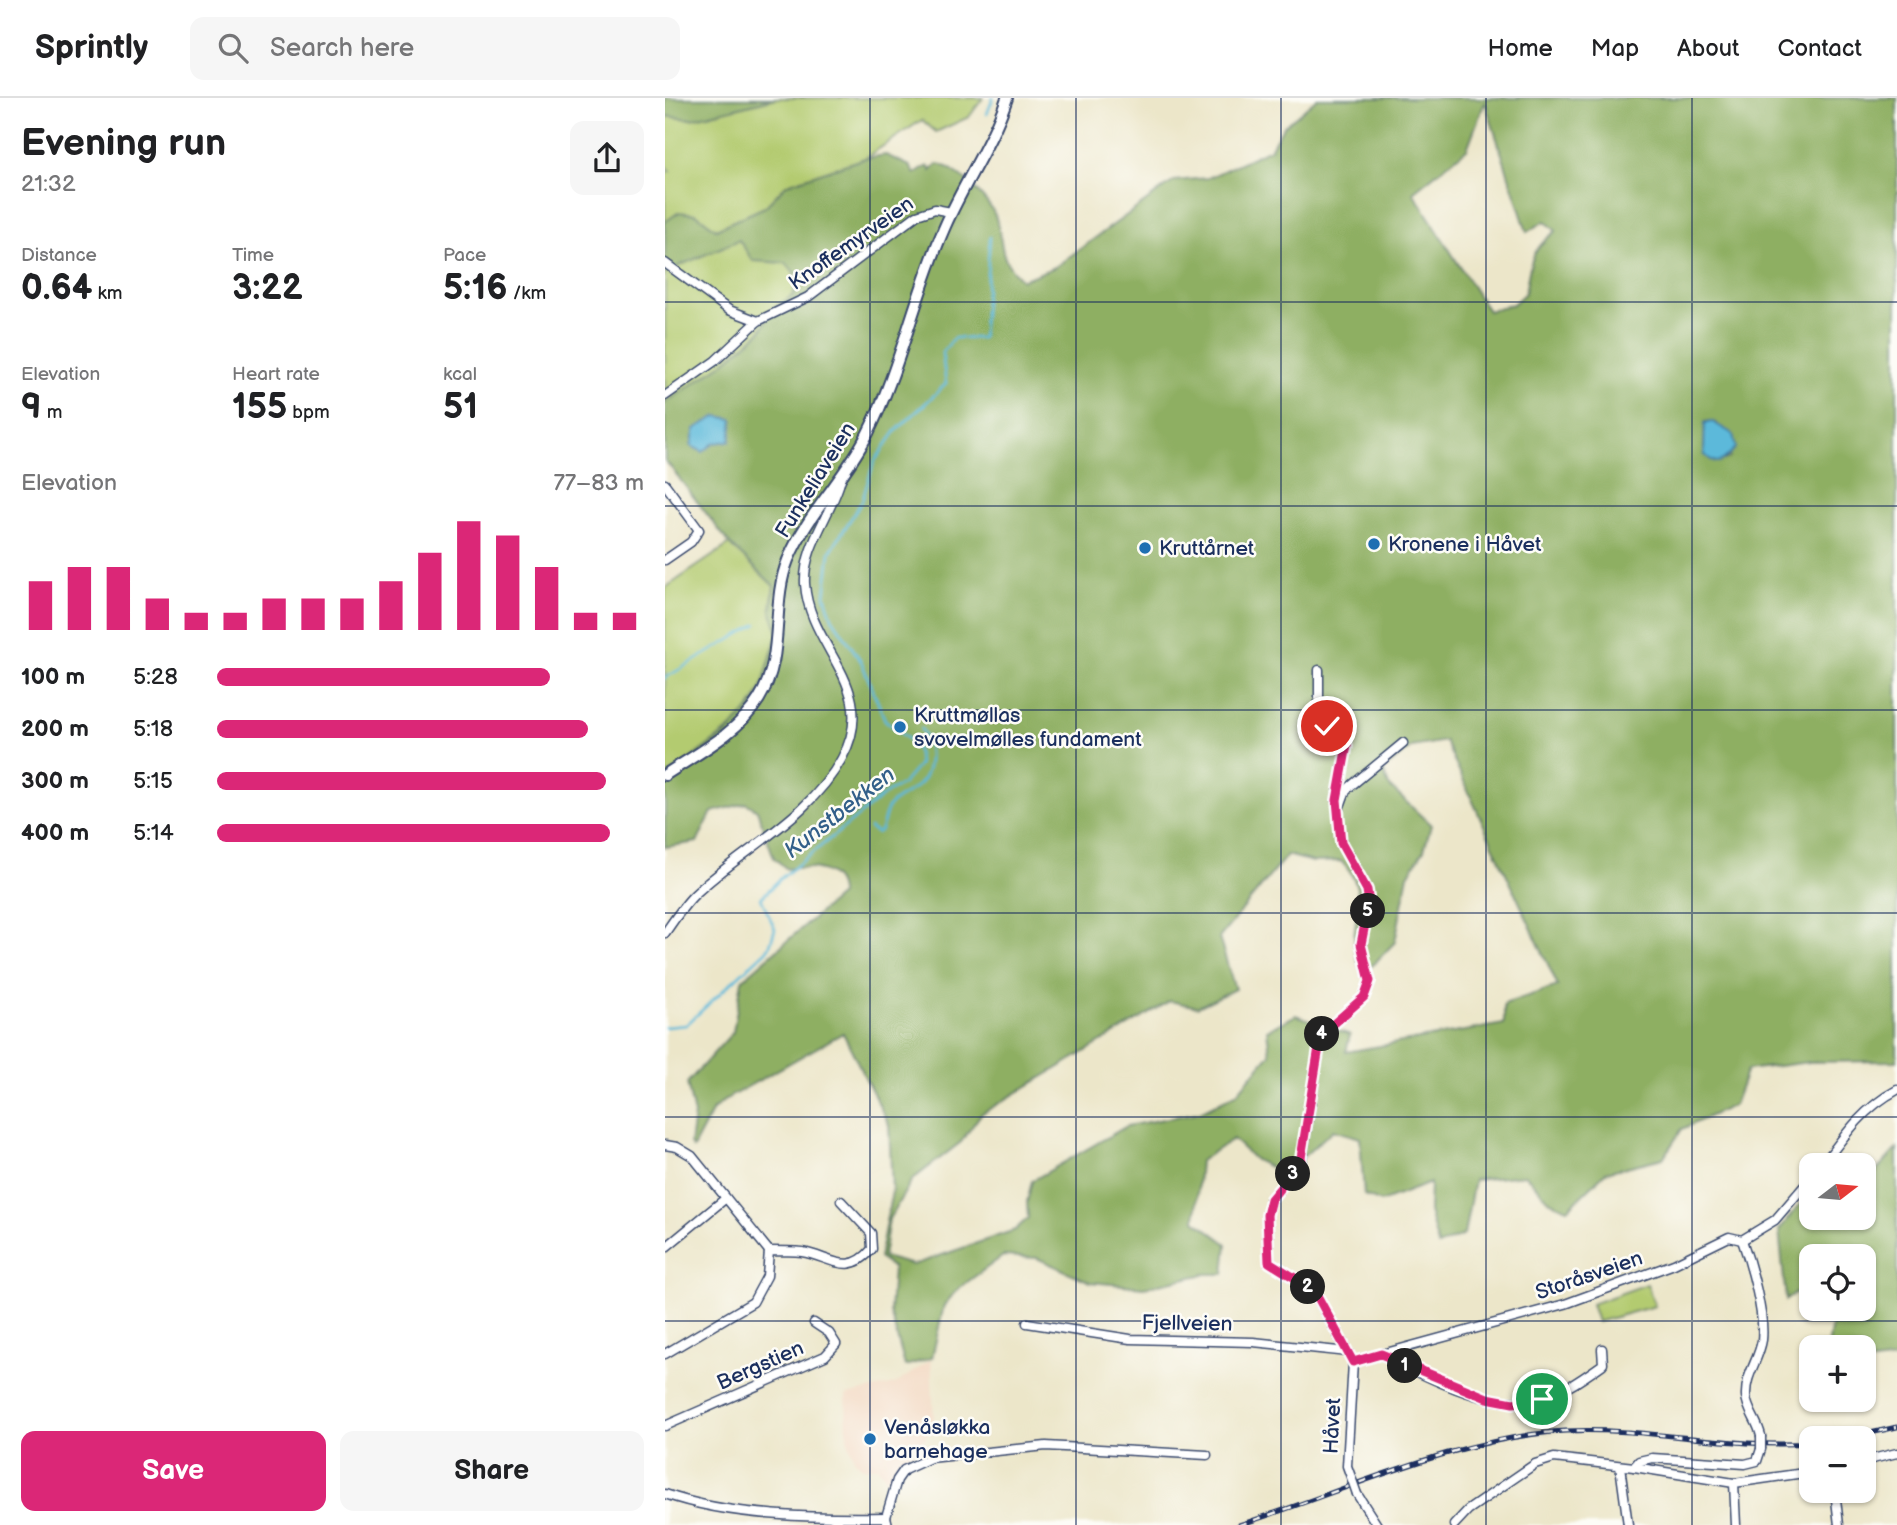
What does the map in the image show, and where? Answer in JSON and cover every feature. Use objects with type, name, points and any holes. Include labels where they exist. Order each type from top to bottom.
[{"type":"street","name":"Funkeliaveien","points":[[665,775],[727,733],[757,702],[769,680],[776,656],[781,592],[788,561],[800,535],[841,479],[883,400],[929,266],[951,212],[991,141],[1007,98]]},
{"type":"street","name":"Knoffemyrveien","points":[[665,396],[715,361],[758,321],[808,297],[917,215],[935,209],[951,212]]},
{"type":"street","points":[[665,263],[729,310],[758,321]]},
{"type":"street","points":[[665,933],[693,896],[817,792],[836,769],[848,747],[853,726],[852,697],[816,623],[805,582],[808,558],[836,499],[841,479]]},
{"type":"street","points":[[665,484],[699,530],[691,542],[665,560]]},
{"type":"street","name":"Håvet","points":[[1319,670],[1319,705],[1324,722],[1347,745],[1338,793],[1339,810],[1343,850],[1367,890],[1369,904],[1361,944],[1370,981],[1364,997],[1321,1035],[1300,1164],[1271,1199],[1266,1230],[1269,1262],[1314,1290],[1353,1362],[1347,1466],[1357,1494],[1377,1525]]},
{"type":"street","points":[[1339,810],[1346,790],[1403,743]]},
{"type":"street","points":[[1831,1153],[1853,1123],[1872,1105],[1897,1090]]},
{"type":"street","points":[[665,1145],[677,1147],[692,1156],[769,1251],[767,1276],[753,1302],[665,1353]]},
{"type":"street","name":"Storåsveien","points":[[1353,1362],[1428,1339],[1486,1327],[1565,1304],[1674,1264],[1729,1237],[1742,1240],[1775,1220],[1799,1192]]},
{"type":"street","points":[[665,1248],[726,1198]]},
{"type":"street","points":[[769,1251],[805,1252],[836,1265],[857,1262],[868,1255],[872,1249],[871,1233],[841,1201]]},
{"type":"street","points":[[1634,1467],[1639,1461],[1652,1458],[1745,1464],[1757,1461],[1761,1436],[1746,1398],[1747,1376],[1753,1368],[1762,1335],[1748,1257],[1742,1240]]},
{"type":"street","name":"Bergstien","points":[[665,1426],[825,1356],[836,1344],[829,1333],[814,1323]]},
{"type":"street","name":"Fjellveien","points":[[1027,1324],[1130,1339],[1253,1342],[1348,1352]]},
{"type":"street","points":[[1381,1354],[1449,1384],[1487,1398],[1513,1403],[1542,1399],[1579,1380],[1603,1364],[1602,1349]]},
{"type":"street","points":[[665,1494],[685,1501],[782,1515],[887,1521],[897,1480],[904,1470],[930,1458],[1046,1446],[1207,1455]]},
{"type":"street","points":[[1876,1458],[1897,1453]]},
{"type":"street","points":[[1454,1525],[1468,1510],[1535,1464],[1554,1458],[1734,1483],[1799,1474]]},
{"type":"street","points":[[1620,1466],[1628,1525]]},
{"type":"street","points":[[1734,1483],[1736,1525]]},
{"type":"street","points":[[1836,1503],[1839,1525]]},
{"type":"shaded area","points":[[931,1360],[934,1425],[915,1451],[900,1460],[890,1482],[877,1467],[863,1467],[855,1461],[847,1438],[846,1395],[895,1384]]},
{"type":"green space","points":[[665,98],[776,98],[691,119],[665,116]]},
{"type":"green space","points":[[776,98],[983,98],[969,117],[936,132],[922,120],[865,158],[787,184],[765,207],[716,229],[696,214],[665,222],[665,172],[670,171],[665,165],[665,116],[691,119]]},
{"type":"green space","points":[[1317,98],[1897,98],[1897,1061],[1809,1062],[1747,1070],[1734,1105],[1682,1129],[1663,1158],[1606,1172],[1568,1209],[1551,1202],[1525,1175],[1474,1180],[1464,1235],[1438,1246],[1429,1211],[1430,1183],[1381,1202],[1364,1195],[1360,1138],[1333,1130],[1284,1174],[1255,1160],[1233,1139],[1200,1161],[1195,1220],[1227,1244],[1224,1274],[1206,1274],[1144,1287],[1090,1282],[1037,1258],[1003,1256],[959,1288],[944,1305],[932,1358],[905,1366],[890,1312],[893,1268],[879,1258],[892,1191],[889,1125],[843,1033],[726,1099],[713,1110],[693,1148],[690,1144],[694,1115],[687,1083],[733,1032],[742,980],[840,895],[839,885],[829,873],[813,868],[787,869],[774,858],[757,810],[746,803],[712,812],[697,842],[665,847],[665,778],[724,736],[758,700],[778,632],[771,611],[774,586],[730,544],[665,460],[665,403],[721,365],[760,332],[773,309],[793,295],[799,279],[786,263],[753,261],[739,240],[665,272],[665,222],[679,212],[696,214],[716,229],[765,207],[787,184],[865,158],[886,155],[910,166],[915,174],[928,166],[931,171],[938,164],[945,166],[971,186],[993,211],[1005,259],[1022,280],[1055,267],[1174,181],[1208,178],[1270,149],[1283,127]],"holes":[[[1485,102],[1527,232],[1545,221],[1556,231],[1536,251],[1525,293],[1513,304],[1488,311],[1413,192],[1467,149]],[[1705,422],[1717,424],[1730,458],[1724,460],[1704,450]],[[1445,741],[1558,986],[1504,1004],[1504,1024],[1346,1052],[1350,1035],[1296,1015],[1267,1030],[1270,1054],[1236,1094],[1200,1112],[1127,1126],[1032,1181],[1027,1202],[1028,1218],[1015,1230],[913,1265],[883,1257],[889,1219],[912,1180],[961,1142],[981,1114],[1170,1001],[1198,1007],[1235,989],[1219,938],[1287,855],[1313,862],[1341,861],[1351,873],[1358,896],[1354,941],[1363,975],[1395,942],[1408,875],[1424,850],[1431,825],[1389,786],[1383,770],[1412,747]]]},
{"type":"green space","points":[[739,239],[786,263],[799,279],[793,295],[773,310],[760,332],[721,365],[665,403],[665,272]]},
{"type":"green space","points":[[730,544],[774,586],[771,611],[778,632],[767,680],[744,718],[665,778],[665,588]]},
{"type":"green space","points":[[1897,1148],[1897,1359],[1876,1362],[1876,1335],[1830,1335],[1835,1321],[1876,1321],[1876,1244],[1799,1244],[1799,1291],[1786,1300],[1779,1230],[1799,1205],[1799,1230],[1876,1230],[1876,1172]]},
{"type":"green space","points":[[1647,1284],[1655,1306],[1597,1322],[1591,1304]]},
{"type":"water","points":[[717,416],[733,419],[730,441],[714,443],[703,452],[691,446],[695,429]]},
{"type":"water","points":[[1711,421],[1733,434],[1736,448],[1718,462],[1704,454],[1705,423]]},
{"type":"waterway","name":"Kunstbekken","points":[[987,114],[993,98]]},
{"type":"waterway","name":"Kunstbekken","points":[[665,1027],[686,1025],[769,948],[775,929],[761,898],[780,879],[888,792],[902,785],[919,765],[918,753],[913,743],[885,720],[861,661],[832,618],[825,595],[830,552],[862,501],[874,462],[896,431],[946,384],[942,353],[954,338],[982,338],[990,237]]},
{"type":"waterway","points":[[665,678],[757,624]]},
{"type":"waterway","points":[[870,828],[876,833],[880,831],[890,805],[920,784],[924,777],[929,752],[921,729]]},
{"type":"railway","points":[[1876,1432],[1897,1427]]},
{"type":"railway","points":[[1239,1525],[1442,1455],[1525,1435],[1597,1431],[1750,1443],[1799,1443]]},
{"type":"place","name":"Kronene i Håvet","points":[[1374,544]]},
{"type":"place","name":"Kruttårnet","points":[[1145,548]]},
{"type":"place","name":"Kruttmøllas svovelmølles fundament","points":[[900,727]]},
{"type":"place","name":"Venåsløkka barnehage","points":[[870,1439]]},
{"type":"route","points":[[1327,726],[1347,745],[1337,800],[1341,843],[1367,890],[1369,904],[1361,944],[1370,981],[1364,997],[1321,1035],[1300,1164],[1276,1191],[1267,1215],[1269,1262],[1273,1267],[1314,1290],[1353,1362],[1381,1354],[1487,1398],[1513,1403],[1542,1399]]}]
